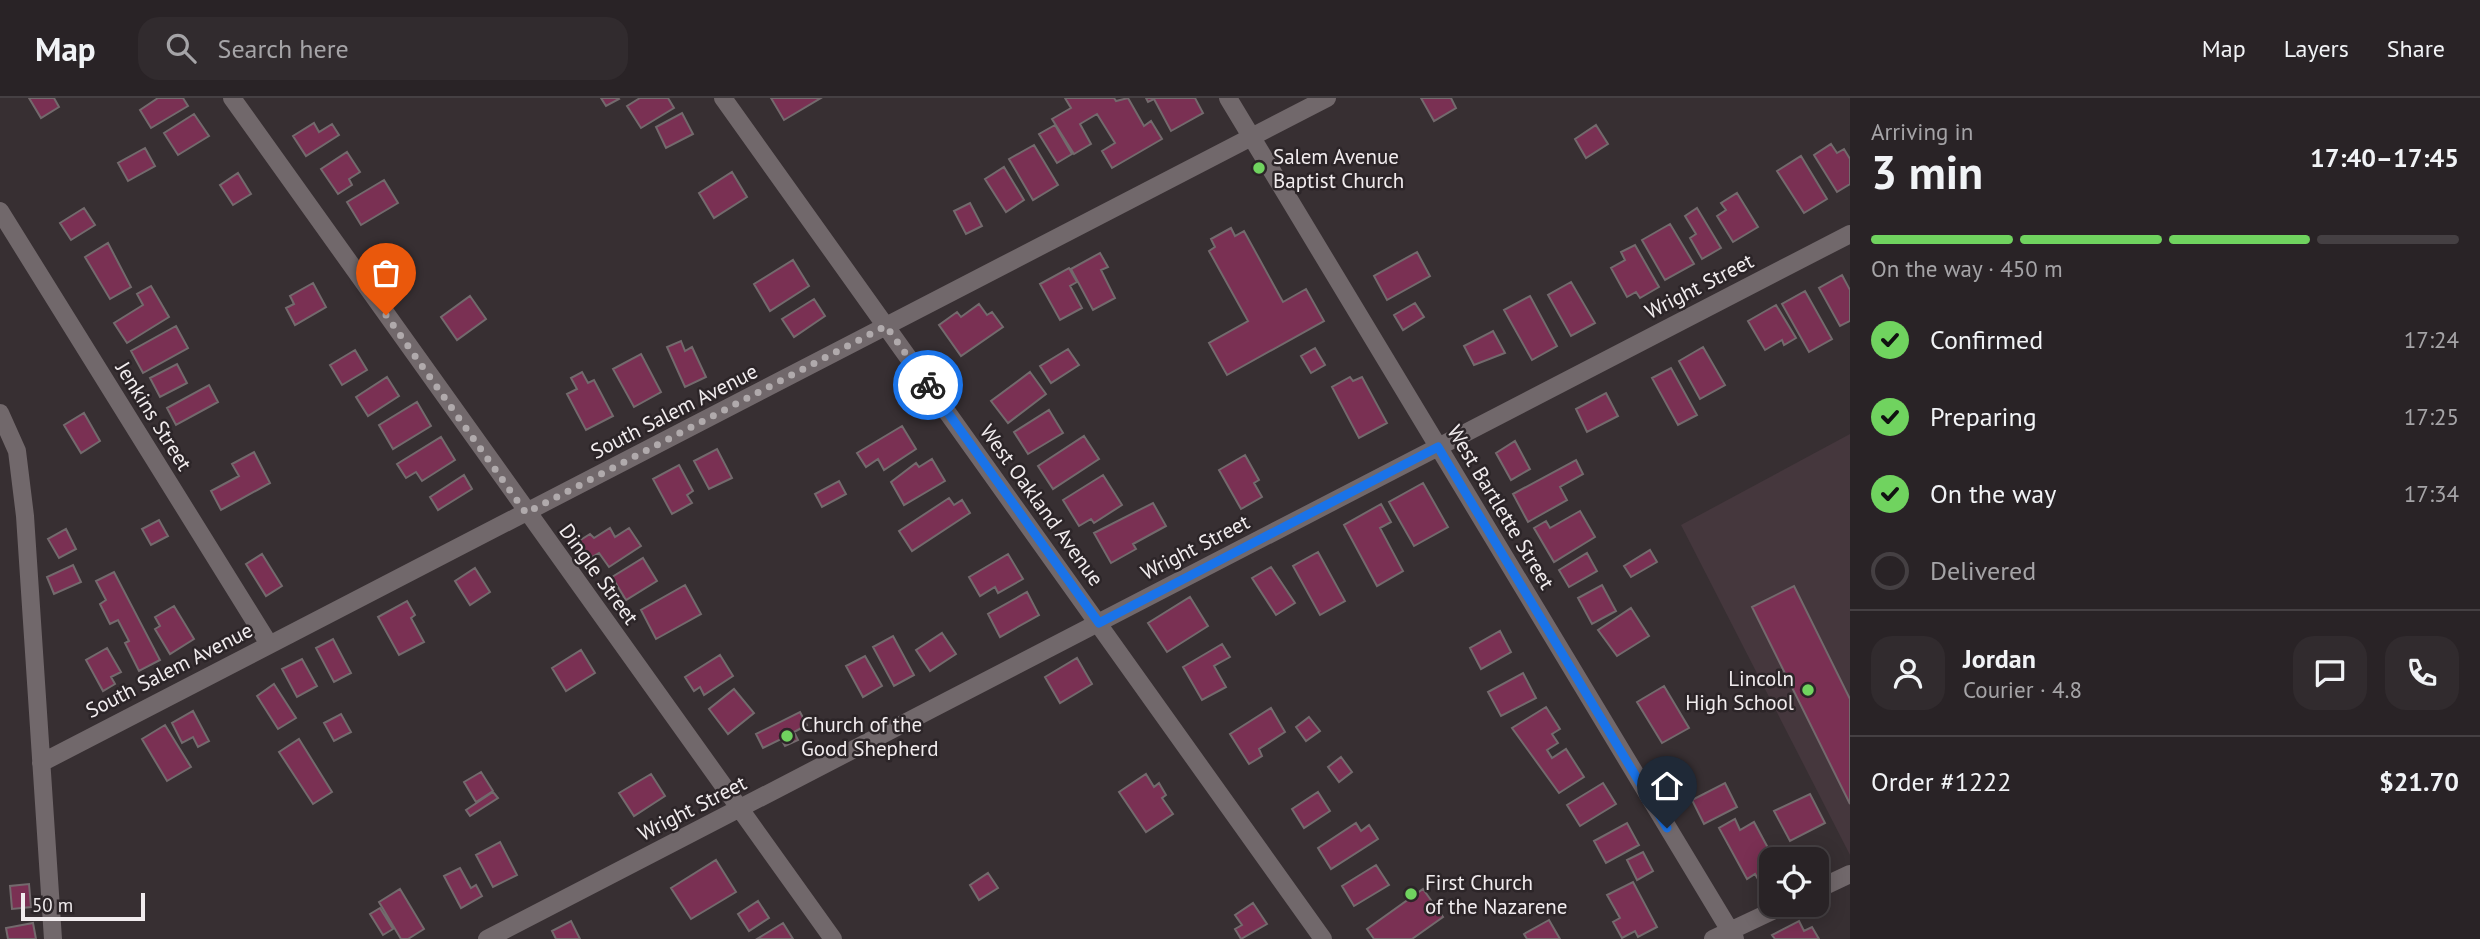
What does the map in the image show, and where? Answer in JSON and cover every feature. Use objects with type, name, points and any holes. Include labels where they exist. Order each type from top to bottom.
[{"type":"street","name":"Dingle Street","points":[[232,98],[833,939]]},
{"type":"street","name":"West Oakland Avenue","points":[[723,98],[1323,939]]},
{"type":"street","name":"West Bartlette Street","points":[[1228,98],[1732,935]]},
{"type":"street","name":"South Salem Avenue","points":[[41,763],[1327,98]]},
{"type":"street","name":"Jenkins Street","points":[[0,211],[269,644]]},
{"type":"street","name":"Wright Street","points":[[487,939],[1850,234]]},
{"type":"street","points":[[0,413],[17,451],[25,516],[53,939]]},
{"type":"street","points":[[1829,884],[1850,874]]},
{"type":"street","points":[[1713,939],[1732,935],[1764,917]]},
{"type":"shaded area","name":"Lincoln High School","points":[[1850,434],[1850,855],[1681,525]]},
{"type":"building","points":[[29,98],[54,98],[59,107],[41,118]]},
{"type":"building","points":[[158,98],[183,98],[188,106],[151,128],[140,110]]},
{"type":"building","points":[[601,98],[618,98],[619,99],[606,106]]},
{"type":"building","points":[[640,98],[668,98],[674,108],[641,128],[627,106]]},
{"type":"building","points":[[771,98],[821,98],[784,120]]},
{"type":"building","points":[[1065,98],[1114,98],[1116,101],[1128,98],[1144,126],[1151,121],[1162,139],[1112,168],[1102,151],[1115,143],[1097,114],[1080,124],[1091,144],[1074,154],[1052,119],[1071,108]]},
{"type":"building","points":[[1146,98],[1195,98],[1203,113],[1171,131],[1154,99],[1148,102]]},
{"type":"building","points":[[1421,98],[1451,98],[1456,108],[1434,121]]},
{"type":"building","points":[[682,113],[693,134],[666,148],[656,127]]},
{"type":"building","points":[[194,114],[209,136],[178,155],[164,133]]},
{"type":"building","points":[[314,123],[319,132],[332,124],[339,135],[306,156],[293,136]]},
{"type":"building","points":[[1055,125],[1072,154],[1057,163],[1039,134]]},
{"type":"building","points":[[1596,125],[1608,144],[1586,158],[1575,139]]},
{"type":"building","points":[[1831,144],[1837,153],[1844,149],[1850,159],[1850,184],[1837,192],[1814,155]]},
{"type":"building","points":[[1034,145],[1058,185],[1033,200],[1009,159]]},
{"type":"building","points":[[145,148],[155,166],[128,181],[118,163]]},
{"type":"building","points":[[347,152],[360,172],[349,179],[352,185],[338,194],[321,169]]},
{"type":"building","points":[[1801,156],[1827,199],[1804,213],[1777,171]]},
{"type":"building","points":[[1004,167],[1024,200],[1006,212],[985,179]]},
{"type":"building","points":[[732,172],[747,197],[714,218],[699,193]]},
{"type":"building","points":[[238,173],[251,194],[233,205],[220,185]]},
{"type":"building","points":[[384,180],[398,203],[361,225],[347,202]]},
{"type":"building","points":[[1737,193],[1758,227],[1733,242],[1717,216],[1726,210],[1721,203]]},
{"type":"building","points":[[970,203],[982,226],[966,234],[954,211]]},
{"type":"building","points":[[84,208],[95,225],[71,240],[60,223]]},
{"type":"building","points":[[1697,208],[1721,248],[1702,259],[1690,238],[1696,234],[1685,216]]},
{"type":"building","points":[[1670,224],[1694,264],[1665,280],[1642,240]]},
{"type":"building","points":[[1231,228],[1235,236],[1244,231],[1283,302],[1306,289],[1324,321],[1227,375],[1209,343],[1248,321],[1209,251],[1215,247],[1211,239]]},
{"type":"building","points":[[108,243],[131,287],[110,299],[85,257]]},
{"type":"building","points":[[1635,245],[1659,287],[1640,298],[1636,292],[1627,297],[1611,268],[1625,260],[1621,252]]},
{"type":"building","points":[[1417,252],[1430,276],[1387,300],[1374,276]]},
{"type":"building","points":[[1100,253],[1108,267],[1101,270],[1115,298],[1093,310],[1071,269]]},
{"type":"building","points":[[793,260],[809,286],[770,311],[754,284]]},
{"type":"building","points":[[1069,268],[1077,282],[1070,286],[1082,308],[1060,320],[1040,284]]},
{"type":"building","points":[[1842,275],[1850,290],[1850,321],[1840,326],[1819,288]]},
{"type":"building","points":[[1571,282],[1595,323],[1571,336],[1548,295]]},
{"type":"building","points":[[313,283],[326,307],[295,325],[286,308],[294,304],[290,296]]},
{"type":"building","points":[[151,286],[169,317],[127,343],[114,323],[143,305],[137,294]]},
{"type":"building","points":[[1805,291],[1832,339],[1809,352],[1782,304]]},
{"type":"building","points":[[470,296],[486,319],[457,340],[441,317]]},
{"type":"building","points":[[1530,296],[1557,346],[1532,360],[1504,310]]},
{"type":"building","points":[[814,299],[825,316],[794,337],[782,319]]},
{"type":"building","points":[[1415,303],[1424,317],[1403,330],[1394,315]]},
{"type":"building","points":[[979,304],[987,315],[992,312],[1003,327],[961,356],[939,325],[957,312],[961,317]]},
{"type":"building","points":[[1776,305],[1796,338],[1784,345],[1782,340],[1765,350],[1748,321]]},
{"type":"building","points":[[176,326],[188,348],[143,373],[131,351]]},
{"type":"building","points":[[1493,331],[1505,353],[1474,365],[1464,346]]},
{"type":"building","points":[[681,341],[685,351],[692,347],[706,377],[685,387],[667,347]]},
{"type":"building","points":[[1703,347],[1725,385],[1700,399],[1679,361]]},
{"type":"building","points":[[1315,348],[1325,365],[1311,373],[1301,356]]},
{"type":"building","points":[[1068,349],[1079,365],[1051,383],[1040,366]]},
{"type":"building","points":[[355,350],[367,370],[342,385],[330,365]]},
{"type":"building","points":[[641,354],[661,392],[634,407],[613,369]]},
{"type":"building","points":[[177,364],[187,383],[160,397],[150,378]]},
{"type":"building","points":[[1671,368],[1697,415],[1678,425],[1652,378]]},
{"type":"building","points":[[582,372],[588,383],[594,380],[613,416],[586,430],[567,394],[577,389],[571,378]]},
{"type":"building","points":[[1030,372],[1046,394],[1008,423],[991,401]]},
{"type":"building","points":[[387,377],[399,396],[368,416],[356,397]]},
{"type":"building","points":[[1350,377],[1353,381],[1362,377],[1387,423],[1359,438],[1332,387]]},
{"type":"building","points":[[209,385],[218,402],[176,425],[167,408]]},
{"type":"building","points":[[1606,393],[1618,416],[1587,432],[1576,409]]},
{"type":"building","points":[[417,402],[431,426],[393,449],[379,425]]},
{"type":"building","points":[[1049,410],[1063,433],[1028,454],[1014,432]]},
{"type":"building","points":[[84,413],[100,441],[81,453],[64,425]]},
{"type":"building","points":[[902,426],[916,449],[884,470],[878,459],[866,467],[857,453]]},
{"type":"building","points":[[1084,436],[1099,459],[1053,489],[1038,466]]},
{"type":"building","points":[[441,437],[455,460],[422,481],[416,472],[406,478],[397,464]]},
{"type":"building","points":[[1515,441],[1530,469],[1511,480],[1496,453]]},
{"type":"building","points":[[717,449],[732,478],[709,489],[694,461]]},
{"type":"building","points":[[254,452],[270,483],[221,510],[211,491],[239,476],[232,464]]},
{"type":"building","points":[[1245,455],[1259,480],[1254,483],[1262,497],[1241,509],[1219,470]]},
{"type":"building","points":[[932,459],[945,481],[904,505],[891,482],[916,463],[919,467]]},
{"type":"building","points":[[1576,460],[1583,474],[1560,487],[1567,500],[1528,522],[1513,494]]},
{"type":"building","points":[[679,465],[693,491],[687,495],[692,503],[672,514],[653,479]]},
{"type":"building","points":[[464,475],[472,489],[438,510],[430,497]]},
{"type":"building","points":[[1103,475],[1122,505],[1094,523],[1091,519],[1079,526],[1063,500]]},
{"type":"building","points":[[839,481],[846,494],[822,507],[815,494]]},
{"type":"building","points":[[1423,483],[1448,527],[1414,546],[1389,502]]},
{"type":"building","points":[[949,498],[954,505],[962,500],[970,513],[912,551],[899,531]]},
{"type":"building","points":[[1153,503],[1166,526],[1133,544],[1136,549],[1111,563],[1094,533]]},
{"type":"building","points":[[1381,504],[1391,522],[1380,528],[1403,571],[1377,586],[1344,525]]},
{"type":"building","points":[[1580,511],[1595,537],[1554,562],[1534,528],[1546,521],[1550,528]]},
{"type":"building","points":[[159,520],[168,536],[151,545],[142,529]]},
{"type":"building","points":[[610,528],[615,537],[629,528],[641,546],[609,567],[599,553],[590,558],[579,541],[590,534],[594,538]]},
{"type":"building","points":[[66,529],[76,549],[59,558],[48,539]]},
{"type":"building","points":[[1650,550],[1657,562],[1631,577],[1624,566]]},
{"type":"building","points":[[1318,552],[1345,601],[1320,615],[1293,566]]},
{"type":"building","points":[[1587,553],[1597,571],[1569,587],[1559,570]]},
{"type":"building","points":[[262,554],[282,586],[266,596],[246,564]]},
{"type":"building","points":[[1008,554],[1023,579],[998,593],[995,587],[980,596],[969,577]]},
{"type":"building","points":[[643,558],[657,581],[626,600],[612,577]]},
{"type":"building","points":[[73,565],[81,582],[54,594],[47,577]]},
{"type":"building","points":[[1271,567],[1295,603],[1276,615],[1252,578]]},
{"type":"building","points":[[475,568],[490,592],[470,605],[455,581]]},
{"type":"building","points":[[114,572],[160,660],[139,671],[125,643],[129,641],[118,620],[110,624],[100,604],[106,600],[96,581]]},
{"type":"building","points":[[685,585],[701,614],[656,639],[641,610]]},
{"type":"building","points":[[1602,585],[1616,611],[1592,624],[1578,598]]},
{"type":"building","name":"Lincoln High School","points":[[1794,586],[1850,699],[1850,804],[1752,607]]},
{"type":"building","points":[[1027,592],[1039,615],[1000,637],[988,614]]},
{"type":"building","points":[[1190,597],[1208,626],[1167,652],[1148,623]]},
{"type":"building","points":[[407,601],[415,615],[411,618],[424,642],[399,655],[378,617]]},
{"type":"building","points":[[174,606],[194,639],[170,654],[155,629],[160,626],[155,617]]},
{"type":"building","points":[[1631,608],[1649,636],[1617,656],[1598,630]]},
{"type":"building","points":[[1500,631],[1511,652],[1481,669],[1470,648]]},
{"type":"building","points":[[942,633],[956,654],[930,671],[916,650]]},
{"type":"building","points":[[893,636],[914,675],[894,686],[873,647]]},
{"type":"building","points":[[333,639],[351,673],[334,682],[316,648]]},
{"type":"building","points":[[1222,644],[1230,657],[1214,666],[1226,687],[1202,700],[1183,667]]},
{"type":"building","points":[[107,648],[121,672],[111,677],[115,684],[103,691],[86,660]]},
{"type":"building","points":[[581,650],[595,673],[566,691],[552,668]]},
{"type":"building","points":[[720,655],[733,676],[704,695],[700,687],[694,691],[685,677]]},
{"type":"building","points":[[865,656],[882,686],[863,697],[846,666]]},
{"type":"building","points":[[1077,658],[1092,684],[1060,703],[1045,677]]},
{"type":"building","points":[[302,659],[317,686],[297,697],[282,669]]},
{"type":"building","points":[[1523,673],[1536,698],[1501,716],[1488,692]]},
{"type":"building","points":[[274,684],[296,718],[278,729],[257,696]]},
{"type":"building","points":[[1664,686],[1689,728],[1662,743],[1637,702]]},
{"type":"building","points":[[734,689],[754,713],[728,734],[709,709]]},
{"type":"building","points":[[1546,707],[1560,729],[1552,734],[1558,743],[1547,750],[1552,758],[1566,749],[1584,777],[1559,793],[1512,728]]},
{"type":"building","points":[[1271,708],[1285,732],[1259,749],[1262,756],[1249,764],[1230,734]]},
{"type":"building","points":[[193,711],[209,741],[198,747],[193,737],[182,743],[172,723]]},
{"type":"building","points":[[800,712],[807,725],[794,732],[798,740],[785,746],[781,739],[763,748],[756,734]]},
{"type":"building","points":[[341,714],[351,732],[334,741],[324,723]]},
{"type":"building","points":[[1309,717],[1320,731],[1306,741],[1296,727]]},
{"type":"building","points":[[165,725],[191,767],[167,781],[142,739]]},
{"type":"building","points":[[299,739],[332,792],[313,804],[279,752]]},
{"type":"building","points":[[1341,757],[1352,772],[1339,782],[1328,767]]},
{"type":"building","points":[[481,772],[493,791],[476,802],[464,782]]},
{"type":"building","points":[[651,774],[665,796],[634,816],[619,793]]},
{"type":"building","points":[[1146,774],[1154,787],[1159,783],[1166,795],[1162,798],[1173,814],[1146,832],[1119,792]]},
{"type":"building","points":[[1603,783],[1616,804],[1580,826],[1567,805]]},
{"type":"building","points":[[1725,783],[1737,807],[1704,824],[1692,800]]},
{"type":"building","points":[[493,792],[498,798],[470,816],[466,810]]},
{"type":"building","points":[[1318,792],[1330,811],[1304,828],[1292,809]]},
{"type":"building","points":[[1810,794],[1825,823],[1790,841],[1774,811]]},
{"type":"building","points":[[1735,819],[1740,830],[1754,822],[1768,847],[1759,847],[1759,881],[1755,874],[1747,879],[1719,828]]},
{"type":"building","points":[[1356,823],[1361,831],[1369,825],[1378,839],[1331,869],[1318,848]]},
{"type":"building","points":[[1627,823],[1639,845],[1606,863],[1594,841]]},
{"type":"building","points":[[500,842],[517,875],[493,887],[476,855]]},
{"type":"building","points":[[1643,852],[1653,871],[1637,880],[1627,860]]},
{"type":"building","points":[[716,860],[736,892],[691,919],[671,888]]},
{"type":"building","points":[[1376,865],[1389,885],[1354,906],[1342,886]]},
{"type":"building","points":[[460,868],[471,888],[476,885],[482,896],[461,908],[444,876]]},
{"type":"building","points":[[988,873],[998,888],[979,900],[970,885]]},
{"type":"building","points":[[1633,882],[1657,927],[1638,937],[1635,931],[1622,938],[1613,922],[1620,918],[1607,895]]},
{"type":"building","points":[[29,884],[31,907],[12,909],[10,886]]},
{"type":"building","points":[[400,889],[424,929],[408,939],[401,939],[379,902]]},
{"type":"building","points":[[1423,889],[1443,917],[1412,939],[1374,939],[1367,929]]},
{"type":"building","points":[[758,901],[769,918],[749,931],[738,914]]},
{"type":"building","points":[[1253,903],[1267,924],[1241,939],[1235,929],[1242,925],[1235,915]]},
{"type":"building","points":[[380,908],[393,929],[383,935],[370,914]]},
{"type":"building","points":[[1549,920],[1560,939],[1527,939],[1524,934]]},
{"type":"building","points":[[571,921],[580,939],[556,939],[552,931]]},
{"type":"building","points":[[1799,921],[1804,931],[1812,927],[1819,939],[1775,939],[1772,935]]},
{"type":"building","points":[[33,923],[36,939],[8,939],[6,928]]},
{"type":"building","points":[[783,923],[793,939],[757,939]]},
{"type":"way so far","points":[[386,315],[526,513],[886,326],[928,385]]},
{"type":"place","name":"Salem Avenue Baptist Church","points":[[1259,168]]},
{"type":"place","name":"Lincoln High School","points":[[1808,690]]},
{"type":"place","name":"Church of the Good Shepherd","points":[[787,736]]},
{"type":"place","name":"First Church of the Nazarene","points":[[1411,894]]},
{"type":"route","points":[[928,385],[1099,623],[1438,447],[1667,828]]}]
